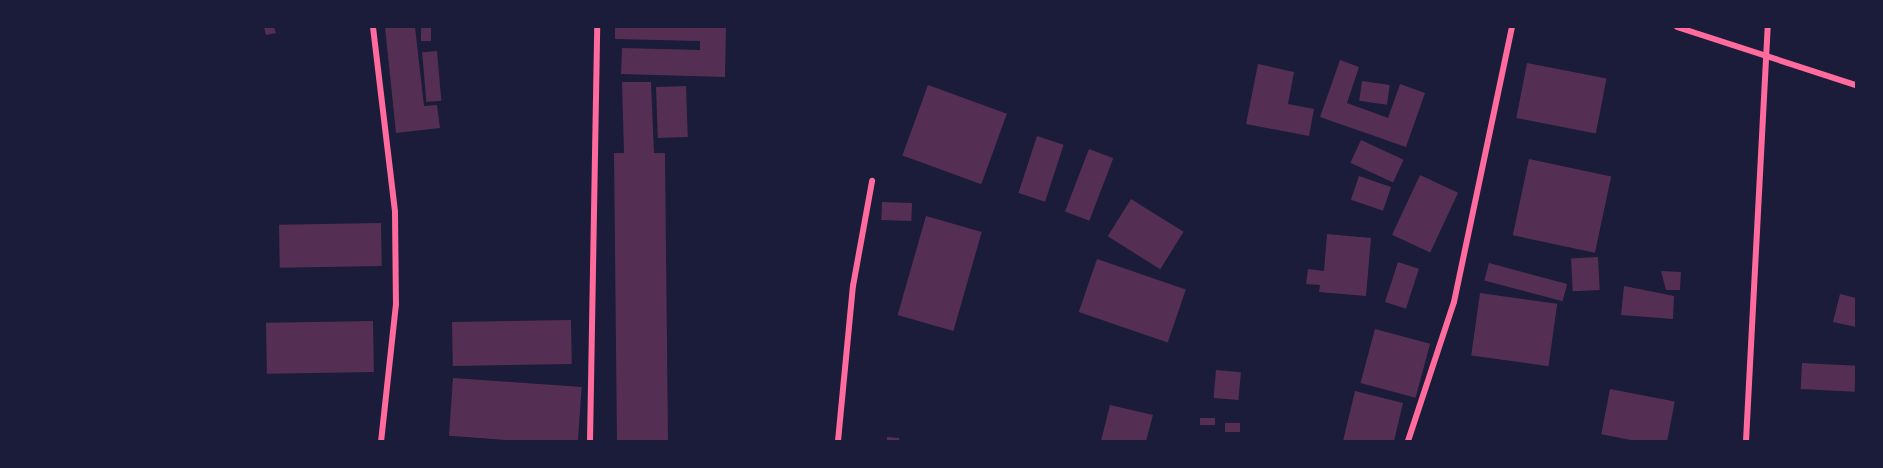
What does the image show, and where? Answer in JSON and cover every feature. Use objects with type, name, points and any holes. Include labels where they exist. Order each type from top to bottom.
[{"type":"street","points":[[373,27],[395,235],[396,304],[381,441]]},
{"type":"street","points":[[590,441],[597,27]]},
{"type":"street","points":[[1408,441],[1454,302],[1512,27]]},
{"type":"street","points":[[1677,27],[1765,58],[1856,85]]},
{"type":"street","points":[[1746,441],[1768,27]]},
{"type":"street","points":[[838,441],[853,286],[872,181]]},
{"type":"building","points":[[264,27],[274,27],[276,33],[266,35]]},
{"type":"building","points":[[385,27],[415,27],[424,106],[437,105],[440,128],[396,133]]},
{"type":"building","points":[[421,27],[431,27],[431,41],[421,41]]},
{"type":"building","points":[[615,27],[726,27],[725,77],[621,74],[622,48],[700,50],[700,41],[615,39]]},
{"type":"building","points":[[437,51],[441,101],[426,102],[422,52]]},
{"type":"building","points":[[1340,60],[1359,67],[1347,103],[1388,118],[1400,84],[1425,93],[1406,147],[1320,117]]},
{"type":"building","points":[[1527,63],[1607,78],[1596,133],[1516,118]]},
{"type":"building","points":[[1258,64],[1294,72],[1288,104],[1314,109],[1309,136],[1246,124]]},
{"type":"building","points":[[1362,81],[1390,85],[1387,105],[1359,101]]},
{"type":"building","points":[[622,82],[651,82],[654,153],[665,153],[668,441],[617,441],[614,153],[624,153]]},
{"type":"building","points":[[928,85],[1007,114],[981,184],[902,155]]},
{"type":"building","points":[[686,86],[688,137],[658,138],[656,87]]},
{"type":"building","points":[[1037,136],[1064,145],[1045,202],[1018,193]]},
{"type":"building","points":[[1361,140],[1404,160],[1393,183],[1350,163]]},
{"type":"building","points":[[1089,149],[1113,158],[1089,221],[1065,212]]},
{"type":"building","points":[[1529,159],[1611,176],[1595,253],[1513,235]]},
{"type":"building","points":[[1420,175],[1458,193],[1430,253],[1392,235]]},
{"type":"building","points":[[1359,176],[1391,187],[1383,211],[1351,200]]},
{"type":"building","points":[[1131,199],[1184,232],[1160,269],[1108,236]]},
{"type":"building","points":[[882,202],[912,203],[911,221],[881,220]]},
{"type":"building","points":[[926,216],[982,232],[953,331],[898,315]]},
{"type":"building","points":[[381,223],[382,266],[280,268],[279,225]]},
{"type":"building","points":[[1327,234],[1371,238],[1366,296],[1319,292],[1320,285],[1306,284],[1308,269],[1324,271]]},
{"type":"building","points":[[1598,257],[1600,290],[1573,291],[1571,258]]},
{"type":"building","points":[[1097,259],[1186,290],[1168,343],[1079,312]]},
{"type":"building","points":[[1398,262],[1419,269],[1406,309],[1385,302]]},
{"type":"building","points":[[1489,263],[1567,284],[1563,301],[1484,280]]},
{"type":"building","points":[[1661,271],[1681,272],[1680,290],[1666,290]]},
{"type":"building","points":[[1624,286],[1674,296],[1673,319],[1621,315]]},
{"type":"building","points":[[1480,293],[1557,304],[1548,366],[1471,355]]},
{"type":"building","points":[[1840,294],[1856,298],[1856,327],[1833,322]]},
{"type":"building","points":[[571,320],[572,364],[453,366],[452,322]]},
{"type":"building","points":[[373,321],[374,372],[267,374],[266,323]]},
{"type":"building","points":[[1375,329],[1430,344],[1416,398],[1361,383]]},
{"type":"building","points":[[1802,363],[1856,366],[1855,392],[1801,389]]},
{"type":"building","points":[[1216,370],[1241,372],[1238,400],[1214,398]]},
{"type":"building","points":[[453,378],[582,387],[578,441],[522,441],[449,436]]},
{"type":"building","points":[[1610,389],[1675,402],[1667,441],[1636,441],[1601,434]]},
{"type":"building","points":[[1355,391],[1403,403],[1394,441],[1343,441]]},
{"type":"building","points":[[1110,405],[1153,415],[1146,441],[1101,441]]},
{"type":"building","points":[[1200,418],[1215,418],[1215,425],[1200,425]]},
{"type":"building","points":[[1225,423],[1240,423],[1240,432],[1225,432]]},
{"type":"building","points":[[887,437],[899,438],[899,441],[887,441]]}]
